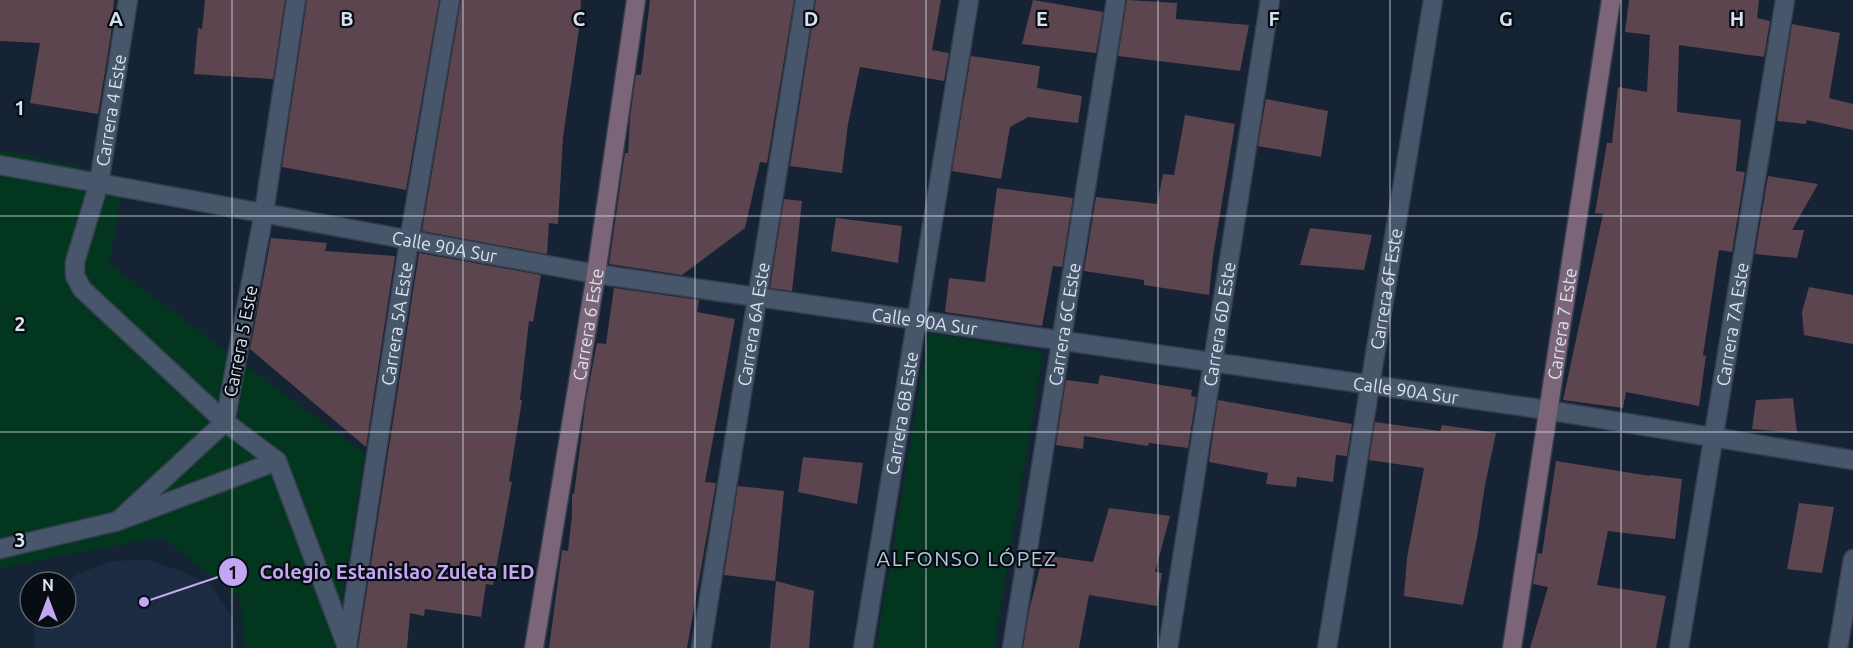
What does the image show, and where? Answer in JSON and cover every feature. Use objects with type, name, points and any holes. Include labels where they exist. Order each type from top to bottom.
[{"type":"street","name":"Carrera 4 Este","points":[[128,0],[99,183],[75,262],[75,276],[82,289],[225,422]]},
{"type":"street","name":"Carrera 5 Este","points":[[277,461],[225,422],[264,212],[296,0]]},
{"type":"street","name":"Carrera 5A Este","points":[[347,647],[450,0]]},
{"type":"street","name":"Carrera 6 Este","points":[[534,648],[596,274],[636,0]]},
{"type":"street","name":"Carrera 6A Este","points":[[701,648],[805,0]]},
{"type":"street","name":"Carrera 6B Este","points":[[863,648],[969,0]]},
{"type":"street","name":"Carrera 6C Este","points":[[1012,648],[1116,0]]},
{"type":"street","name":"Carrera 6D Este","points":[[1168,648],[1270,0]]},
{"type":"street","name":"Carrera 6F Este","points":[[1327,648],[1433,0]]},
{"type":"street","name":"Carrera 7 Este","points":[[1512,648],[1611,0]]},
{"type":"street","name":"Carrera 7A Este","points":[[1679,648],[1785,0]]},
{"type":"street","name":"Calle 90A Sur","points":[[0,165],[596,274],[1547,410],[1853,460]]},
{"type":"street","points":[[118,521],[225,422]]},
{"type":"street","points":[[0,549],[118,521],[277,461],[347,647]]},
{"type":"street","points":[[1838,648],[1853,559]]},
{"type":"shaded area","points":[[149,560],[183,572],[212,586],[233,618],[236,648],[35,648],[34,630],[78,630],[78,574],[112,561]]},
{"type":"green space","points":[[0,150],[125,177],[109,264],[365,454],[334,648],[245,648],[240,597],[161,537],[0,568]]},
{"type":"green space","points":[[929,333],[1043,352],[994,648],[876,648]]},
{"type":"building","points":[[0,0],[114,0],[98,114],[30,103],[40,43],[0,41]]},
{"type":"building","points":[[205,0],[285,0],[273,79],[194,74],[198,28],[202,29]]},
{"type":"building","points":[[307,0],[439,0],[406,190],[282,167]]},
{"type":"building","points":[[461,0],[581,0],[580,22],[563,137],[558,224],[549,223],[547,254],[422,231]]},
{"type":"building","points":[[650,0],[794,0],[767,163],[760,162],[745,228],[682,275],[609,264],[625,153],[628,153],[636,75],[641,75]]},
{"type":"building","points":[[816,0],[941,0],[932,50],[949,53],[944,81],[860,67],[848,124],[842,173],[790,166]]},
{"type":"building","points":[[1033,0],[1103,12],[1096,53],[1022,44]]},
{"type":"building","points":[[1127,0],[1177,3],[1176,19],[1249,25],[1240,71],[1118,56]]},
{"type":"building","points":[[1629,0],[1759,0],[1757,18],[1770,21],[1764,57],[1679,45],[1677,112],[1741,120],[1736,171],[1745,172],[1732,252],[1719,250],[1703,355],[1706,356],[1699,406],[1626,392],[1623,408],[1563,400],[1603,214],[1595,213],[1607,143],[1612,143],[1618,87],[1647,92],[1650,35],[1625,32]]},
{"type":"building","points":[[1792,24],[1840,33],[1829,98],[1853,104],[1853,130],[1807,120],[1806,124],[1777,121]]},
{"type":"building","points":[[971,56],[1040,66],[1037,88],[1082,96],[1078,123],[1028,117],[1010,127],[1001,179],[952,171]]},
{"type":"building","points":[[1266,99],[1328,111],[1321,157],[1258,146]]},
{"type":"building","points":[[1185,115],[1235,124],[1213,256],[1209,295],[1144,285],[1144,280],[1084,271],[1096,197],[1157,204],[1163,174],[1174,175]]},
{"type":"building","points":[[1768,176],[1818,184],[1792,230],[1804,230],[1797,258],[1755,254]]},
{"type":"building","points":[[997,188],[1073,198],[1062,267],[1053,266],[1042,326],[945,312],[949,278],[985,282]]},
{"type":"building","points":[[784,199],[802,201],[792,291],[770,288]]},
{"type":"building","points":[[836,218],[902,226],[898,263],[831,251]]},
{"type":"building","points":[[1310,228],[1372,235],[1364,270],[1300,265]]},
{"type":"building","points":[[271,238],[327,243],[325,251],[395,256],[366,447],[250,349]]},
{"type":"building","points":[[419,253],[541,275],[533,322],[529,321],[520,400],[522,400],[509,481],[512,482],[493,585],[486,584],[481,617],[425,609],[424,616],[410,613],[407,648],[358,648]]},
{"type":"building","points":[[1809,287],[1853,295],[1853,344],[1804,335],[1802,312]]},
{"type":"building","points":[[614,288],[699,300],[697,312],[735,319],[705,482],[716,483],[687,648],[549,648],[562,550],[568,551],[572,494],[574,494],[586,400],[597,343],[606,344]]},
{"type":"building","points":[[1100,375],[1192,390],[1191,396],[1196,397],[1188,448],[1149,443],[1148,446],[1084,436],[1083,449],[1056,445],[1066,380],[1098,384]]},
{"type":"building","points":[[1793,398],[1797,433],[1752,429],[1756,400]]},
{"type":"building","points":[[1218,400],[1352,424],[1347,456],[1336,455],[1333,482],[1297,477],[1296,487],[1266,484],[1268,473],[1209,462]]},
{"type":"building","points":[[1375,422],[1440,431],[1442,425],[1496,433],[1463,605],[1404,596],[1407,558],[1424,468],[1369,460]]},
{"type":"building","points":[[803,457],[863,463],[857,504],[798,492]]},
{"type":"building","points":[[1556,461],[1682,479],[1675,539],[1608,531],[1597,585],[1666,596],[1656,648],[1530,648],[1548,587],[1533,584],[1538,553],[1542,554]]},
{"type":"building","points":[[738,486],[784,491],[775,581],[724,575]]},
{"type":"building","points":[[1799,503],[1834,507],[1822,573],[1787,569]]},
{"type":"building","points":[[1109,508],[1170,516],[1155,572],[1162,573],[1157,606],[1089,595],[1079,648],[1023,648],[1029,611],[1043,555],[1093,562]]},
{"type":"building","points":[[776,581],[814,591],[809,648],[770,648]]},
{"type":"place","name":"Colegio Estanislao Zuleta IED","points":[[144,602]]},
{"type":"district","name":"ALFONSO LÓPEZ","points":[[967,558]]}]
